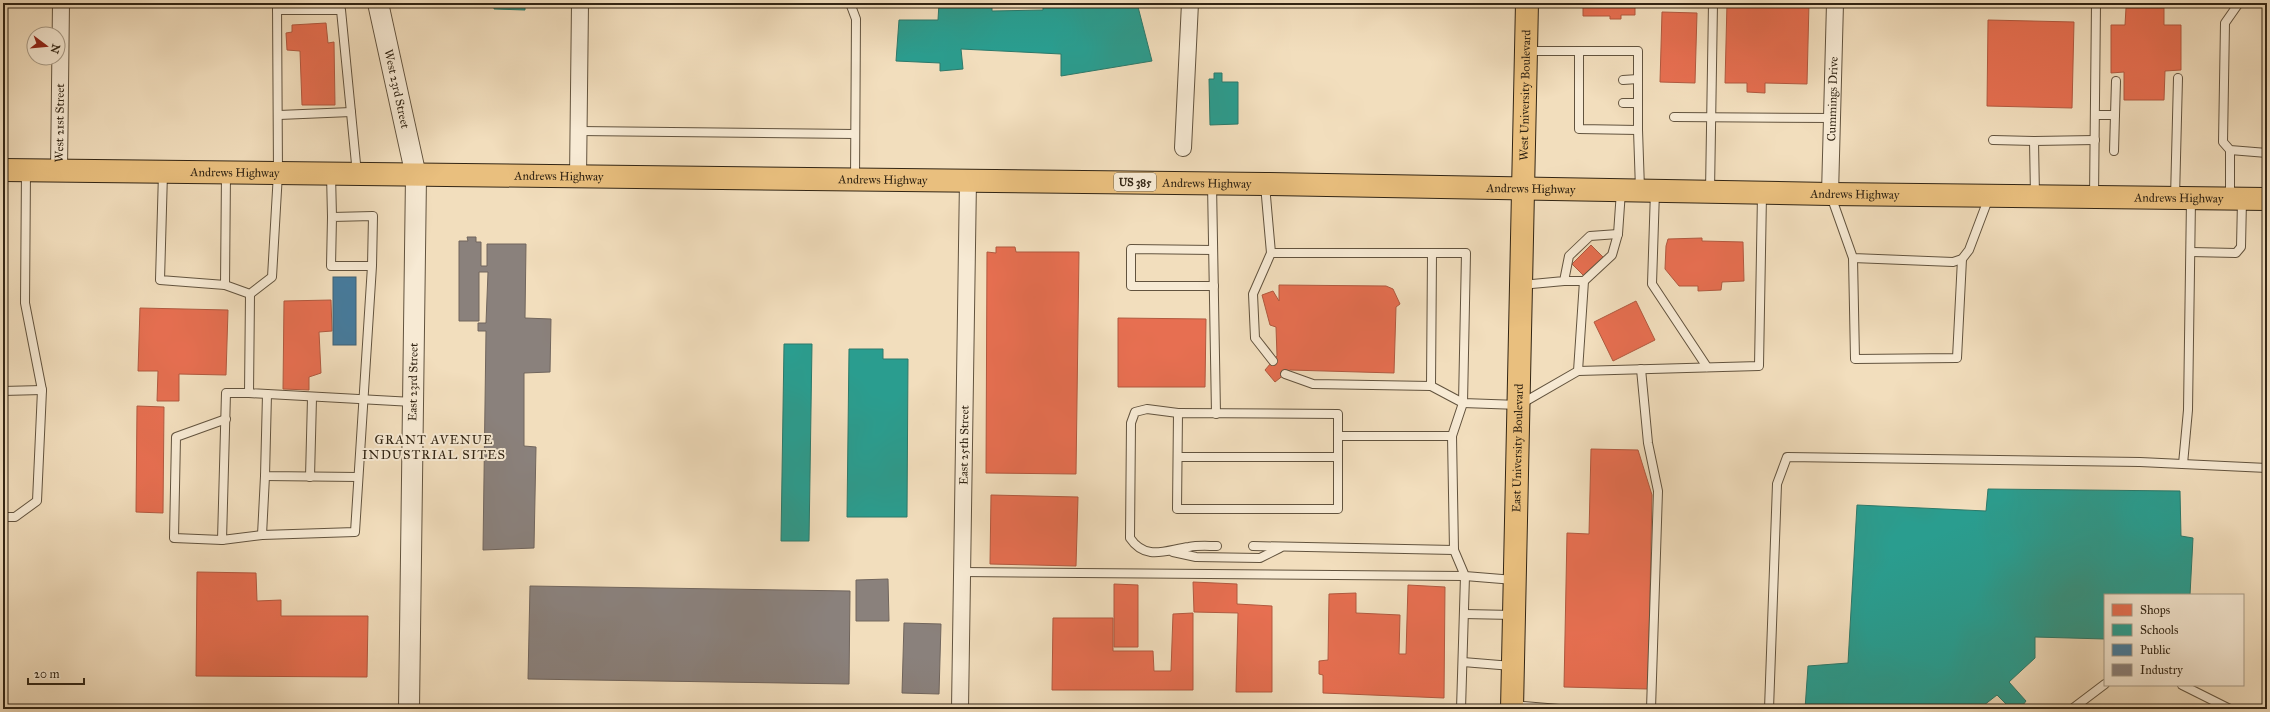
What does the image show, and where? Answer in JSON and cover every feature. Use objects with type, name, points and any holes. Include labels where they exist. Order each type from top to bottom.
[{"type":"main road","name":"West University Boulevard","points":[[1524,188],[1527,3]]},
{"type":"main road","name":"Andrews Highway","points":[[3,170],[578,178],[1212,183],[1762,193],[2267,199]]},
{"type":"main road","name":"East University Boulevard","points":[[1512,707],[1524,188]]},
{"type":"street","name":"West 21st Street","points":[[59,170],[61,3]]},
{"type":"street","name":"West 23rd Street","points":[[378,3],[416,176]]},
{"type":"street","points":[[578,178],[580,3]]},
{"type":"street","points":[[1183,148],[1190,3]]},
{"type":"street","name":"Cummings Drive","points":[[1830,194],[1835,3]]},
{"type":"street","name":"East 23rd Street","points":[[409,709],[416,176]]},
{"type":"street","name":"East 25th Street","points":[[960,709],[968,180]]},
{"type":"lane","points":[[850,3],[856,19],[855,180]]},
{"type":"lane","points":[[1710,192],[1712,3]]},
{"type":"lane","points":[[2094,198],[2096,3]]},
{"type":"lane","points":[[2191,252],[2236,253],[2242,247],[2230,150],[2223,142],[2225,23],[2239,3]]},
{"type":"lane","points":[[250,294],[272,277],[278,173],[279,115],[277,6],[341,6],[358,175]]},
{"type":"lane","points":[[1526,51],[1638,51],[1639,190],[1652,284],[1707,367]]},
{"type":"lane","points":[[1579,51],[1582,80],[1582,103],[1579,129],[1638,130]]},
{"type":"lane","points":[[2178,78],[2183,198],[2191,252],[2188,410],[2183,464]]},
{"type":"lane","points":[[1623,80],[1638,80]]},
{"type":"lane","points":[[2114,151],[2116,81]]},
{"type":"lane","points":[[1623,103],[1638,103]]},
{"type":"lane","points":[[279,115],[351,112]]},
{"type":"lane","points":[[2096,115],[2115,116]]},
{"type":"lane","points":[[1674,117],[1832,118]]},
{"type":"lane","points":[[579,131],[855,134]]},
{"type":"lane","points":[[1993,140],[2095,140]]},
{"type":"lane","points":[[2034,141],[2035,197]]},
{"type":"lane","points":[[2230,150],[2267,153]]},
{"type":"lane","points":[[3,517],[15,517],[37,501],[42,390],[25,303],[26,170]]},
{"type":"lane","points":[[163,172],[160,280],[225,285],[250,294]]},
{"type":"lane","points":[[225,285],[226,173]]},
{"type":"lane","points":[[331,174],[331,266],[372,266]]},
{"type":"lane","points":[[1212,183],[1216,414]]},
{"type":"lane","points":[[1265,184],[1271,253],[1253,294],[1255,338],[1272,361]]},
{"type":"lane","points":[[1521,285],[1564,281],[1584,281],[1612,255],[1618,234],[1639,190]]},
{"type":"lane","points":[[1285,374],[1313,384],[1431,386],[1463,403],[1519,405],[1578,371],[1759,366],[1762,193]]},
{"type":"lane","points":[[1830,194],[1853,258],[1855,359],[1957,358],[1962,259]]},
{"type":"lane","points":[[1853,258],[1954,262],[1962,259],[1969,250],[1989,196]]},
{"type":"lane","points":[[226,419],[176,437],[174,538],[222,540],[262,535],[355,532],[372,266],[373,216],[332,217]]},
{"type":"lane","points":[[1564,281],[1569,256],[1590,236],[1618,234]]},
{"type":"lane","points":[[1213,250],[1131,249],[1131,286],[1214,286]]},
{"type":"lane","points":[[1271,253],[1466,253],[1463,403],[1452,436],[1454,550],[1465,576],[1461,709]]},
{"type":"lane","points":[[1431,386],[1432,253]]},
{"type":"lane","points":[[1578,371],[1584,281]]},
{"type":"lane","points":[[249,393],[250,294]]},
{"type":"lane","points":[[1641,369],[1648,443],[1658,491],[1651,709]]},
{"type":"lane","points":[[3,391],[42,390]]},
{"type":"lane","points":[[222,540],[226,393],[413,402]]},
{"type":"lane","points":[[262,535],[267,394]]},
{"type":"lane","points":[[310,477],[312,398]]},
{"type":"lane","points":[[1178,413],[1177,509],[1338,510],[1338,414],[1216,414],[1178,413],[1147,409],[1135,412],[1131,423],[1130,538],[1135,545],[1144,551],[1172,552],[1196,557],[1260,558],[1281,547]]},
{"type":"lane","points":[[1338,436],[1452,436]]},
{"type":"lane","points":[[1178,457],[1338,457]]},
{"type":"lane","points":[[1769,709],[1777,484],[1787,457],[2183,464],[2267,468]]},
{"type":"lane","points":[[265,476],[358,477]]},
{"type":"lane","points":[[1172,552],[1188,547],[1217,546]]},
{"type":"lane","points":[[1253,546],[1454,550]]},
{"type":"lane","points":[[962,572],[1465,576],[1515,580]]},
{"type":"lane","points":[[1464,614],[1514,615]]},
{"type":"lane","points":[[1463,662],[1513,666]]},
{"type":"lane","points":[[2072,709],[2104,685]]},
{"type":"lane","points":[[2184,686],[2230,709]]},
{"type":"lane","points":[[1512,707],[1559,709]]},
{"type":"building: Shops","points":[[1583,3],[1635,3],[1635,15],[1621,15],[1621,19],[1610,19],[1610,16],[1583,16]]},
{"type":"building: Shops","points":[[1727,3],[1809,3],[1807,84],[1765,83],[1765,93],[1747,92],[1747,83],[1725,83]]},
{"type":"building: Shops","points":[[2126,8],[2164,8],[2164,25],[2181,25],[2181,70],[2165,71],[2164,100],[2124,100],[2124,72],[2111,73],[2111,25],[2125,25]]},
{"type":"building: Shops","points":[[1662,12],[1697,13],[1695,83],[1660,82]]},
{"type":"building: Shops","points":[[1988,20],[2074,22],[2072,108],[1987,106]]},
{"type":"building: Shops","points":[[326,23],[328,43],[334,42],[335,105],[302,105],[300,51],[287,50],[286,33],[292,32],[292,25]]},
{"type":"building: Shops","points":[[1702,238],[1702,241],[1743,242],[1744,281],[1722,282],[1721,290],[1698,291],[1698,286],[1679,286],[1665,269],[1666,246],[1668,239]]},
{"type":"building: Shops","points":[[1591,245],[1605,259],[1586,278],[1572,264]]},
{"type":"building: Shops","points":[[996,247],[1015,247],[1016,252],[1079,252],[1076,474],[986,473],[987,252],[996,253]]},
{"type":"building: Shops","points":[[1279,285],[1386,286],[1393,289],[1400,304],[1396,307],[1394,373],[1290,370],[1275,382],[1265,370],[1277,356],[1276,327],[1270,325],[1262,295],[1273,291],[1279,301]]},
{"type":"building: Shops","points":[[331,300],[332,331],[319,332],[321,373],[309,377],[309,390],[283,389],[284,301]]},
{"type":"building: Shops","points":[[1636,301],[1655,340],[1613,361],[1594,322]]},
{"type":"building: Shops","points":[[140,308],[228,310],[226,375],[179,374],[179,401],[157,401],[158,371],[138,371]]},
{"type":"building: Shops","points":[[1118,318],[1206,319],[1205,387],[1118,387]]},
{"type":"building: Shops","points":[[137,406],[164,407],[163,513],[136,512]]},
{"type":"building: Shops","points":[[1591,449],[1638,450],[1652,495],[1648,689],[1564,687],[1567,533],[1589,534]]},
{"type":"building: Shops","points":[[991,495],[1078,497],[1076,566],[990,564]]},
{"type":"building: Shops","points":[[197,572],[256,573],[257,601],[281,600],[281,616],[368,616],[367,677],[196,676]]},
{"type":"building: Shops","points":[[1193,582],[1237,584],[1237,604],[1272,606],[1272,692],[1236,692],[1238,613],[1194,612]]},
{"type":"building: Shops","points":[[1114,584],[1138,585],[1138,647],[1114,647]]},
{"type":"building: Shops","points":[[1408,585],[1445,587],[1444,698],[1323,693],[1323,675],[1319,674],[1319,661],[1328,660],[1329,594],[1356,593],[1356,613],[1400,615],[1399,654],[1406,654]]},
{"type":"building: Shops","points":[[1193,613],[1193,690],[1052,690],[1053,618],[1113,618],[1113,651],[1153,651],[1154,671],[1171,671],[1173,614]]},
{"type":"building: Schools","points":[[494,3],[525,3],[525,10],[494,9]]},
{"type":"building: Schools","points":[[939,3],[992,3],[992,11],[1043,10],[1043,3],[1137,3],[1152,61],[1061,76],[1061,54],[961,49],[963,69],[940,71],[940,63],[896,61],[899,20],[938,20]]},
{"type":"building: Schools","points":[[1214,73],[1222,73],[1222,82],[1238,82],[1238,124],[1210,125],[1209,79],[1214,79]]},
{"type":"building: Schools","points":[[784,344],[812,344],[809,541],[781,541]]},
{"type":"building: Schools","points":[[849,349],[883,349],[883,359],[908,359],[907,517],[847,517]]},
{"type":"building: Schools","points":[[1988,489],[2180,491],[2181,536],[2193,538],[2190,594],[2104,594],[2104,639],[2035,637],[2035,658],[2009,682],[2026,701],[2020,709],[2011,709],[1997,695],[1979,709],[1805,709],[1808,666],[1848,663],[1857,505],[1986,511]]},
{"type":"building: Public","points":[[333,277],[356,277],[356,345],[333,345]]},
{"type":"building: Industry","points":[[467,237],[476,237],[476,242],[481,242],[481,266],[487,266],[487,244],[526,244],[525,318],[551,319],[550,372],[524,373],[524,446],[536,447],[534,548],[483,550],[486,331],[478,331],[478,323],[486,323],[488,272],[479,272],[479,321],[459,321],[459,241],[468,241]]},
{"type":"building: Industry","points":[[888,579],[889,621],[856,621],[856,580]]},
{"type":"building: Industry","points":[[530,586],[850,591],[849,684],[528,679]]},
{"type":"building: Industry","points":[[904,623],[941,624],[939,694],[902,693]]},
{"type":"district","name":"GRANT AVENUE INDUSTRIAL SITES","points":[[434,448]]}]
